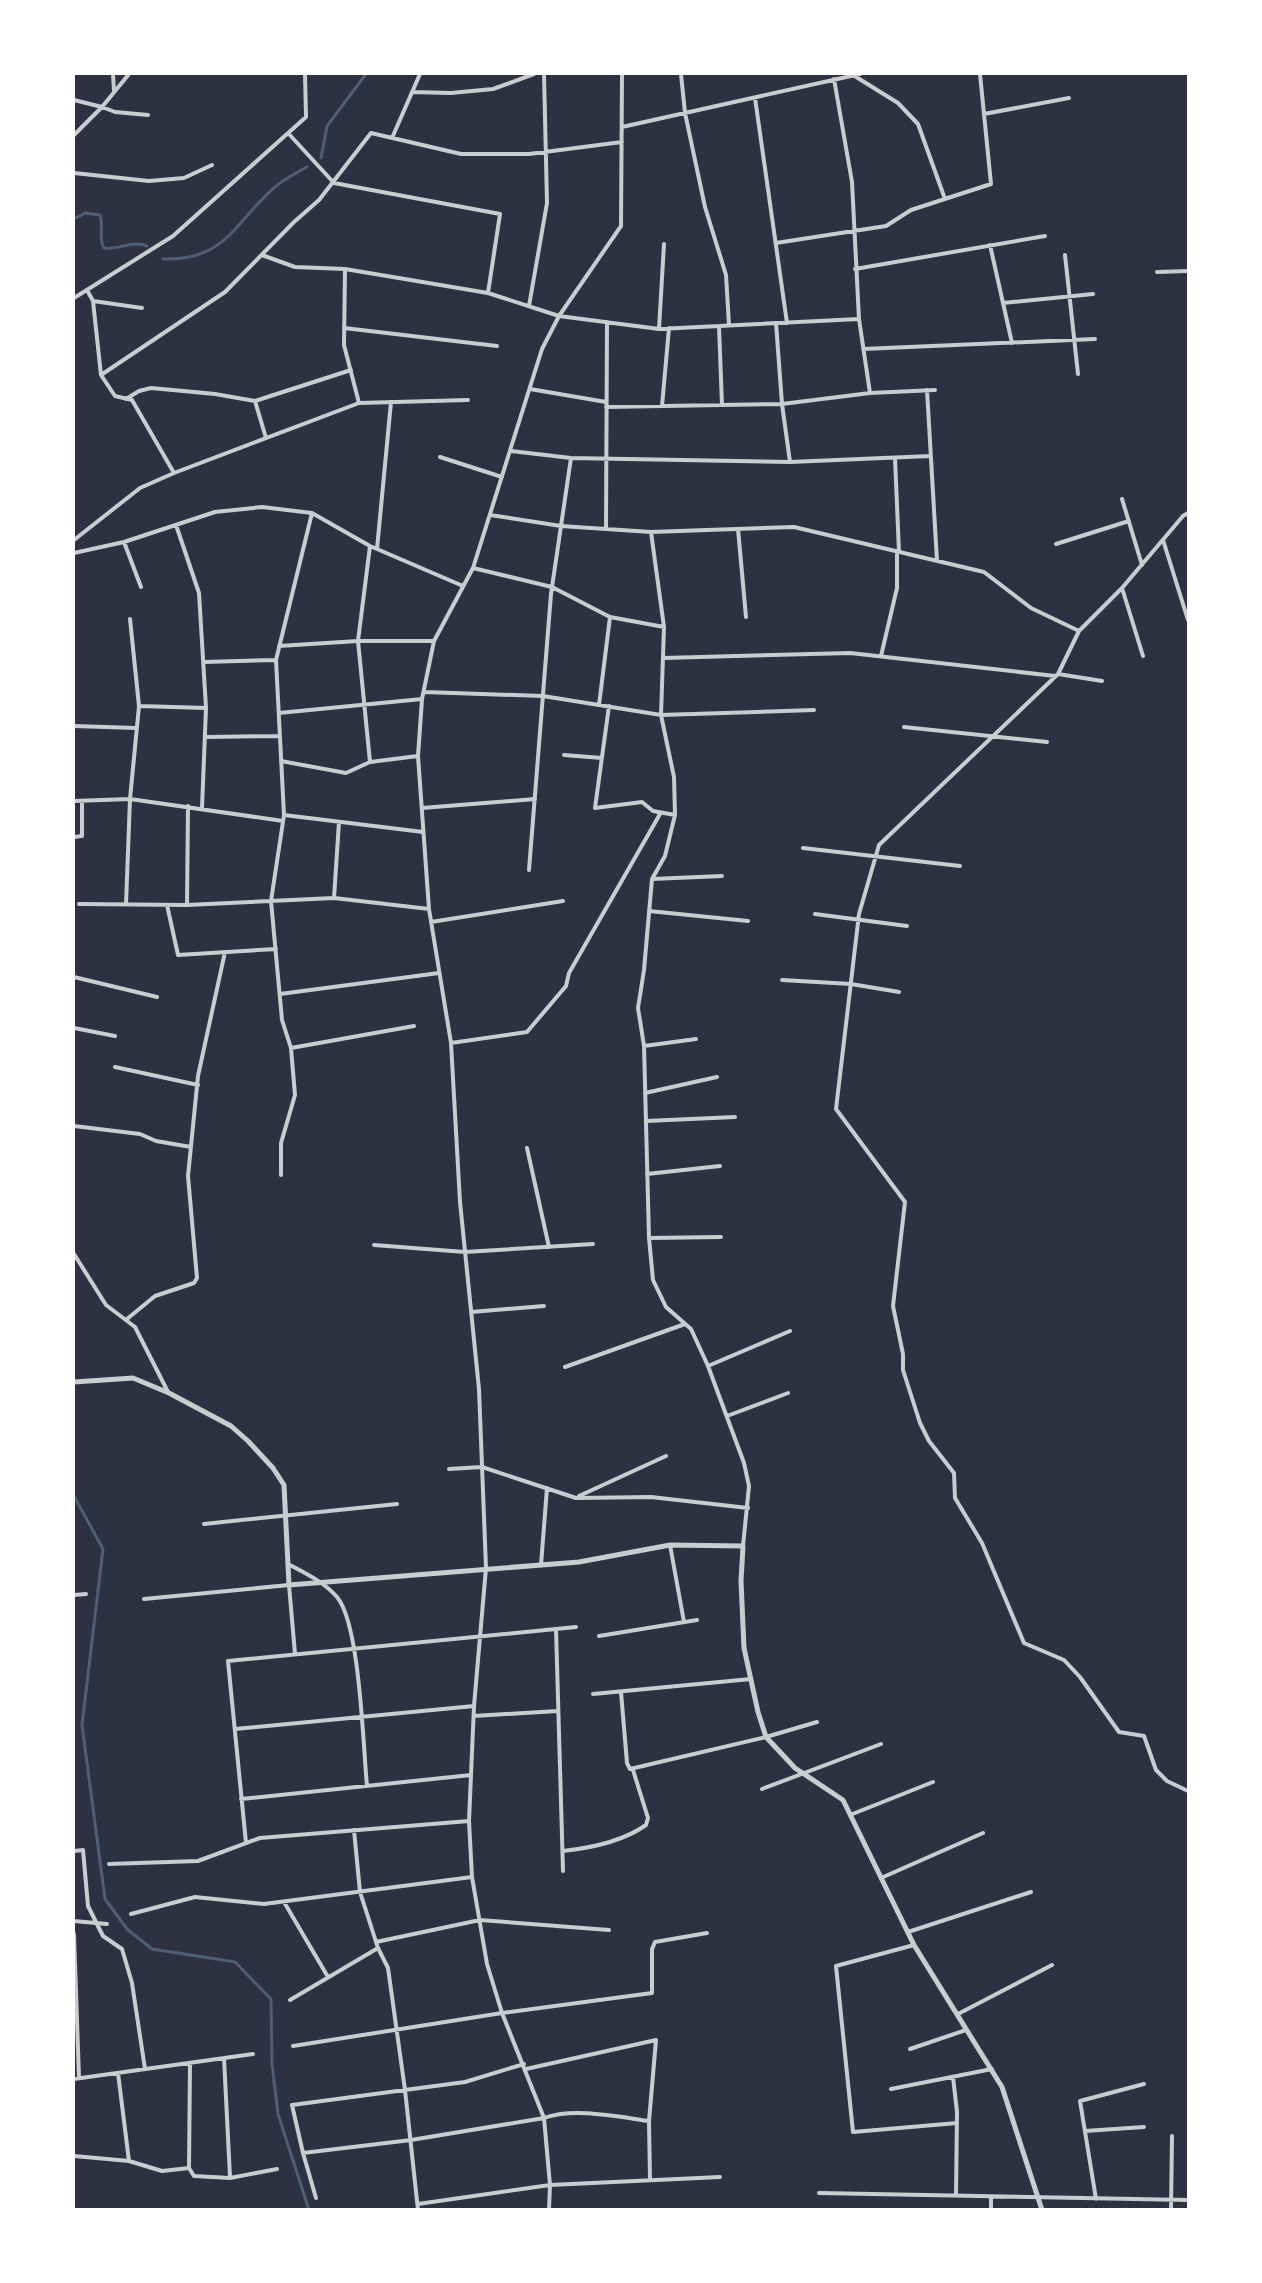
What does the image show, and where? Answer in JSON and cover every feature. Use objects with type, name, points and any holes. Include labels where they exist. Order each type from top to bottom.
[{"type":"street","points":[[113,74],[114,92]]},
{"type":"street","points":[[74,134],[102,107],[129,74]]},
{"type":"street","points":[[74,298],[173,236],[306,117],[305,74]]},
{"type":"street","points":[[392,138],[420,74]]},
{"type":"street","points":[[412,92],[451,93],[493,89],[534,74]]},
{"type":"street","points":[[529,306],[546,203],[544,74]]},
{"type":"street","points":[[549,2210],[550,2186],[544,2118],[502,2013],[487,1964],[472,1877],[470,1821],[474,1706],[486,1568],[479,1389],[460,1202],[451,1043],[430,922],[418,756],[422,699],[434,641],[473,568],[542,349],[559,316],[621,226],[622,74]]},
{"type":"street","points":[[681,74],[685,113],[705,207],[726,275],[729,325]]},
{"type":"street","points":[[853,74],[898,103],[918,124],[945,199]]},
{"type":"street","points":[[622,127],[860,74]]},
{"type":"street","points":[[776,243],[886,226],[911,210],[991,184],[980,74]]},
{"type":"street","points":[[834,79],[852,182],[859,319],[870,393]]},
{"type":"street","points":[[754,97],[787,322]]},
{"type":"street","points":[[984,114],[1069,98]]},
{"type":"street","points":[[74,100],[114,112],[148,115]]},
{"type":"street","points":[[101,375],[225,292],[334,183],[371,133],[461,153],[529,154],[622,142]]},
{"type":"street","points":[[288,134],[334,183],[500,214],[489,292]]},
{"type":"street","points":[[74,173],[149,181],[184,178],[212,165]]},
{"type":"street","points":[[855,269],[1045,236]]},
{"type":"street","points":[[659,329],[664,244]]},
{"type":"street","points":[[990,245],[1012,342]]},
{"type":"street","points":[[262,255],[295,267],[345,269],[489,292],[559,316],[659,329],[859,319]]},
{"type":"street","points":[[1065,255],[1078,374]]},
{"type":"street","points":[[345,269],[344,345],[359,403]]},
{"type":"street","points":[[1157,272],[1188,271]]},
{"type":"street","points":[[87,290],[93,301],[101,375],[115,396],[132,400],[174,473]]},
{"type":"street","points":[[1003,303],[1093,294]]},
{"type":"street","points":[[93,301],[142,308]]},
{"type":"street","points":[[606,529],[607,322]]},
{"type":"street","points":[[776,323],[782,404],[790,462]]},
{"type":"street","points":[[719,326],[722,405]]},
{"type":"street","points":[[344,328],[496,346]]},
{"type":"street","points":[[662,406],[669,328]]},
{"type":"street","points":[[863,349],[1095,339]]},
{"type":"street","points":[[126,399],[139,391],[151,388],[215,394],[255,401],[351,370]]},
{"type":"street","points":[[530,389],[606,404],[662,406],[782,404],[870,393],[935,390]]},
{"type":"street","points":[[927,390],[937,561]]},
{"type":"street","points":[[74,540],[140,488],[359,403],[468,400]]},
{"type":"street","points":[[255,401],[266,438]]},
{"type":"street","points":[[377,549],[391,402]]},
{"type":"street","points":[[511,451],[571,459],[790,462],[930,456]]},
{"type":"street","points":[[440,457],[502,477]]},
{"type":"street","points":[[881,656],[897,588],[895,458]]},
{"type":"street","points":[[529,870],[552,588],[571,459]]},
{"type":"street","points":[[1122,499],[1142,565]]},
{"type":"street","points":[[74,553],[124,542],[215,512],[262,507],[312,513],[370,546],[464,586]]},
{"type":"street","points":[[281,1175],[281,1143],[295,1095],[291,1048],[282,1020],[271,901],[284,815],[276,660],[312,513]]},
{"type":"street","points":[[1188,513],[1122,588],[1079,631],[1057,675],[879,845],[859,920],[836,1109],[905,1202],[893,1306],[903,1354],[903,1370],[920,1423],[928,1441],[954,1473],[955,1498],[982,1543],[1024,1643],[1064,1660],[1080,1677],[1119,1732],[1144,1736],[1156,1770],[1167,1781],[1188,1791]]},
{"type":"street","points":[[490,514],[561,526],[651,532],[794,527],[984,572],[1031,608],[1079,631]]},
{"type":"street","points":[[1056,544],[1129,521]]},
{"type":"street","points":[[176,525],[199,593],[206,708],[202,808]]},
{"type":"street","points":[[738,529],[746,617]]},
{"type":"street","points":[[651,532],[664,627],[661,715],[674,777],[675,815],[665,856],[652,879],[644,970],[638,1008],[644,1046],[649,1238],[653,1280],[666,1307],[691,1329],[708,1366],[744,1463],[749,1486],[741,1581],[744,1648],[766,1737],[795,1768],[843,1800],[914,1945],[1002,2087],[1042,2210]]},
{"type":"street","points":[[1163,540],[1188,620]]},
{"type":"street","points":[[124,542],[141,587]]},
{"type":"street","points":[[370,546],[358,641],[370,762]]},
{"type":"street","points":[[473,568],[552,588],[610,617],[664,627]]},
{"type":"street","points":[[1122,588],[1143,656]]},
{"type":"street","points":[[599,705],[610,617]]},
{"type":"street","points":[[126,904],[130,799],[139,706],[130,619]]},
{"type":"street","points":[[279,646],[358,641],[434,641]]},
{"type":"street","points":[[663,658],[850,653],[1102,681]]},
{"type":"street","points":[[203,662],[276,660]]},
{"type":"street","points":[[424,692],[543,696],[661,715],[814,710]]},
{"type":"street","points":[[279,713],[422,699]]},
{"type":"street","points":[[139,706],[206,708]]},
{"type":"street","points":[[609,706],[595,808],[642,802],[660,814],[675,815]]},
{"type":"street","points":[[74,726],[136,728]]},
{"type":"street","points":[[904,727],[1047,742]]},
{"type":"street","points":[[205,737],[280,736]]},
{"type":"street","points":[[564,755],[602,758]]},
{"type":"street","points":[[281,761],[346,773],[370,762],[418,756]]},
{"type":"street","points":[[74,801],[130,799],[283,821]]},
{"type":"street","points":[[422,808],[535,799]]},
{"type":"street","points":[[74,837],[82,836],[82,801]]},
{"type":"street","points":[[187,905],[188,806]]},
{"type":"street","points":[[451,1043],[528,1032],[566,986],[568,973],[660,814]]},
{"type":"street","points":[[284,815],[423,832]]},
{"type":"street","points":[[334,898],[339,822]]},
{"type":"street","points":[[803,848],[960,866]]},
{"type":"street","points":[[652,879],[722,876]]},
{"type":"street","points":[[79,904],[187,905],[334,898],[429,909]]},
{"type":"street","points":[[430,922],[563,901]]},
{"type":"street","points":[[167,905],[178,955],[276,949]]},
{"type":"street","points":[[649,911],[748,921]]},
{"type":"street","points":[[814,914],[907,926]]},
{"type":"street","points":[[127,1319],[154,1296],[194,1283],[197,1278],[194,1225],[189,1197],[191,1147],[198,1084],[225,952]]},
{"type":"street","points":[[280,994],[439,973]]},
{"type":"street","points":[[74,976],[157,997]]},
{"type":"street","points":[[782,980],[851,984],[899,992]]},
{"type":"street","points":[[291,1048],[414,1026]]},
{"type":"street","points":[[74,1028],[115,1036]]},
{"type":"street","points":[[644,1046],[696,1039]]},
{"type":"street","points":[[115,1067],[198,1084]]},
{"type":"street","points":[[645,1094],[717,1077]]},
{"type":"street","points":[[646,1121],[735,1117]]},
{"type":"street","points":[[74,1126],[140,1134],[156,1141],[191,1147]]},
{"type":"street","points":[[527,1148],[549,1247]]},
{"type":"street","points":[[647,1174],[720,1166]]},
{"type":"street","points":[[649,1238],[721,1237]]},
{"type":"street","points":[[374,1245],[465,1252],[593,1244]]},
{"type":"street","points":[[74,1254],[106,1305],[135,1327],[169,1393]]},
{"type":"street","points":[[471,1312],[544,1306]]},
{"type":"street","points":[[565,1367],[685,1324]]},
{"type":"street","points":[[708,1366],[790,1331]]},
{"type":"street","points":[[74,1382],[133,1378],[169,1393],[231,1426],[273,1468],[284,1485],[295,1654]]},
{"type":"street","points":[[727,1416],[788,1393]]},
{"type":"street","points":[[576,1498],[666,1456]]},
{"type":"street","points":[[449,1469],[482,1467],[576,1498],[651,1497],[748,1508]]},
{"type":"street","points":[[541,1564],[547,1488]]},
{"type":"street","points":[[204,1524],[397,1504]]},
{"type":"street","points":[[144,1599],[321,1582],[579,1562],[670,1545],[743,1546]]},
{"type":"street","points":[[670,1545],[684,1622]]},
{"type":"street","points":[[288,1564],[321,1582],[338,1597],[345,1609],[354,1649],[367,1786]]},
{"type":"street","points":[[74,1595],[86,1593]]},
{"type":"street","points":[[599,1635],[697,1620]]},
{"type":"street","points":[[246,1844],[228,1661],[576,1628]]},
{"type":"street","points":[[556,1629],[563,1871]]},
{"type":"street","points":[[593,1694],[751,1679]]},
{"type":"street","points":[[562,1851],[587,1849],[610,1842],[646,1825],[648,1818],[633,1770],[628,1767],[621,1692]]},
{"type":"street","points":[[235,1729],[474,1706]]},
{"type":"street","points":[[474,1716],[558,1711]]},
{"type":"street","points":[[633,1770],[817,1722]]},
{"type":"street","points":[[762,1789],[881,1744]]},
{"type":"street","points":[[242,1799],[471,1775]]},
{"type":"street","points":[[850,1815],[933,1782]]},
{"type":"street","points":[[109,1864],[198,1861],[260,1839],[470,1821]]},
{"type":"street","points":[[354,1830],[360,1892],[378,1948],[388,1968],[405,2090],[418,2210]]},
{"type":"street","points":[[881,1878],[983,1833]]},
{"type":"street","points":[[74,1851],[83,1850],[88,1906],[103,1936],[122,1949],[132,1983],[146,2070]]},
{"type":"street","points":[[131,1914],[195,1897],[264,1904],[472,1877]]},
{"type":"street","points":[[908,1933],[1031,1892]]},
{"type":"street","points":[[284,1902],[328,1977]]},
{"type":"street","points":[[376,1942],[480,1920],[609,1930]]},
{"type":"street","points":[[74,1921],[107,1924]]},
{"type":"street","points":[[293,2046],[502,2013],[652,1993],[652,1949],[655,1942],[707,1933]]},
{"type":"street","points":[[74,1934],[76,2079],[253,2054]]},
{"type":"street","points":[[914,1945],[836,1966],[853,2132],[957,2123]]},
{"type":"street","points":[[290,2000],[378,1948]]},
{"type":"street","points":[[958,2014],[1052,1965]]},
{"type":"street","points":[[910,2049],[968,2029]]},
{"type":"street","points":[[316,2198],[292,2105],[465,2082],[656,2040],[649,2121],[650,2180]]},
{"type":"street","points":[[224,2058],[230,2178]]},
{"type":"street","points":[[190,2063],[189,2168],[195,2177],[230,2178],[277,2169]]},
{"type":"street","points":[[891,2089],[992,2069]]},
{"type":"street","points":[[118,2073],[129,2161]]},
{"type":"street","points":[[953,2077],[957,2123],[956,2196]]},
{"type":"street","points":[[1096,2199],[1080,2101],[1144,2084]]},
{"type":"street","points":[[303,2153],[411,2139],[544,2118],[555,2114],[600,2115],[649,2121]]},
{"type":"street","points":[[1085,2131],[1144,2127]]},
{"type":"street","points":[[1171,2210],[1172,2136]]},
{"type":"street","points":[[74,2157],[129,2161],[162,2171],[189,2168]]},
{"type":"street","points":[[417,2204],[550,2186],[720,2176]]},
{"type":"street","points":[[819,2193],[1188,2200]]},
{"type":"street","points":[[991,2197],[991,2210]]},
{"type":"waterway","points":[[321,158],[327,126],[366,74]]},
{"type":"waterway","points":[[163,259],[185,258],[202,254],[216,246],[228,237],[275,187],[307,167]]},
{"type":"waterway","points":[[74,219],[85,213],[100,215],[101,240],[104,248],[136,244],[147,246]]},
{"type":"waterway","points":[[74,1496],[103,1549],[82,1725],[105,1899],[127,1929],[152,1949],[235,1962],[271,1999],[272,2064],[278,2114],[309,2210]]}]
